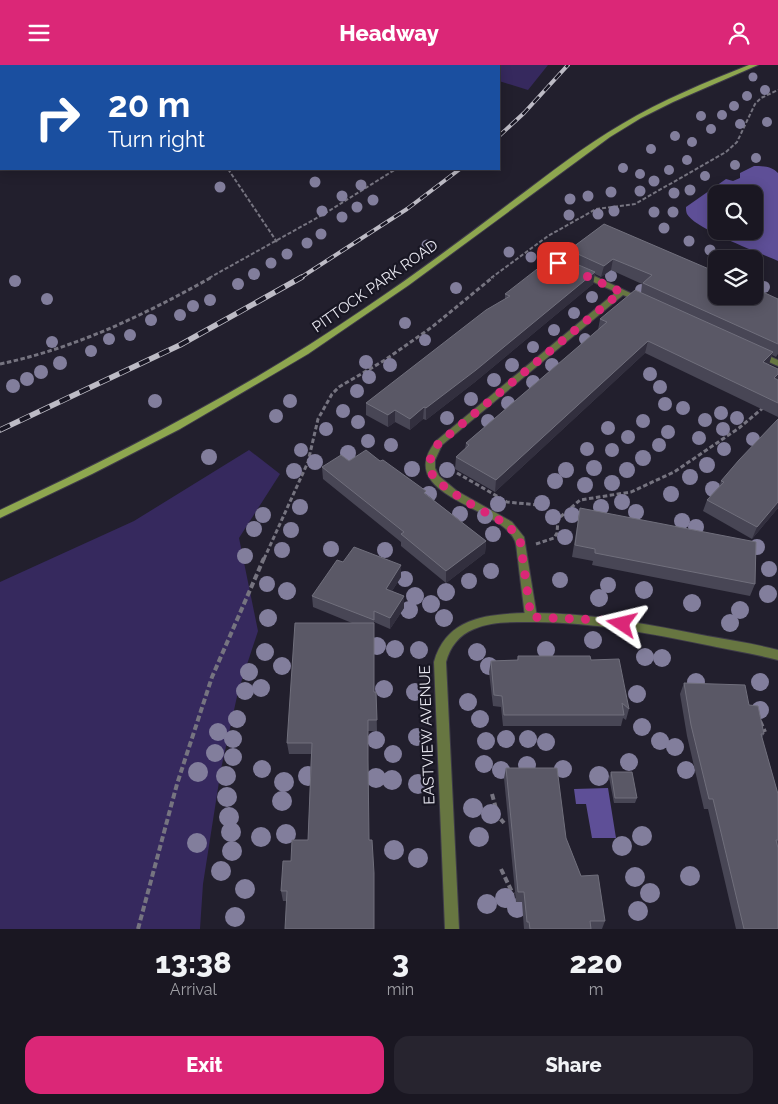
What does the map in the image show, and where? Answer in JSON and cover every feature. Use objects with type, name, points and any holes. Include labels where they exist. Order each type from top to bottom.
[{"type":"main road","name":"PITTOCK PARK ROAD","points":[[0,514],[46,493],[165,431],[277,368],[400,288],[582,153],[622,127],[689,92],[755,65]]},
{"type":"street","points":[[574,271],[647,303]]},
{"type":"street","points":[[531,617],[520,540],[508,525],[438,482],[431,471],[430,459],[439,443],[621,292]]},
{"type":"street","points":[[749,350],[778,363]]},
{"type":"street","name":"EASTVIEW AVENUE","points":[[452,929],[440,686],[442,652],[447,643],[458,632],[479,622],[502,618],[531,617],[601,620],[778,655]]},
{"type":"path","points":[[138,929],[177,784],[212,677],[308,462],[318,419],[332,394],[339,387],[385,360],[432,327],[509,264],[548,236],[596,209],[635,204],[726,152],[738,142],[755,104],[761,98],[778,90]]},
{"type":"path","points":[[229,170],[277,242]]},
{"type":"path","points":[[0,364],[21,361],[48,353],[120,324],[165,303],[277,242],[344,203],[394,170]]},
{"type":"path","points":[[521,549],[554,538],[557,533],[558,519],[574,503],[586,499],[631,492],[660,479],[686,465],[739,428],[758,410],[768,405]]},
{"type":"path","points":[[457,473],[507,501],[538,505]]},
{"type":"path","points":[[754,715],[760,719],[765,732]]},
{"type":"path","points":[[492,794],[498,816],[504,823]]},
{"type":"path","points":[[501,869],[513,894]]},
{"type":"shaded area","points":[[500,65],[548,65],[528,90],[500,81]]},
{"type":"shaded area","points":[[754,166],[764,166],[778,173],[778,261],[763,255],[763,250],[750,250],[729,240],[763,240],[763,185],[717,185],[726,179],[733,181],[740,178],[740,173]]},
{"type":"shaded area","points":[[708,192],[708,230],[692,220],[687,214],[686,207]]},
{"type":"shaded area","points":[[249,450],[280,474],[239,538],[258,631],[238,692],[221,769],[203,884],[200,929],[0,929],[0,582],[134,521]]},
{"type":"shaded area","points":[[608,788],[616,838],[592,838],[586,804],[576,804],[574,789]]},
{"type":"building","points":[[604,224],[708,269],[708,305],[763,305],[763,292],[778,299],[778,344],[643,283],[652,275],[613,259],[604,266],[569,250]]},
{"type":"building","points":[[560,257],[595,272],[476,370],[426,408],[424,407],[410,419],[395,410],[388,415],[366,403],[486,310],[510,296],[505,294],[550,259],[555,262]]},
{"type":"building","points":[[635,290],[773,352],[763,362],[778,369],[778,374],[774,378],[778,380],[778,403],[648,341],[496,480],[456,457],[469,445],[466,443],[607,322],[600,319]]},
{"type":"building","points":[[778,419],[778,502],[757,527],[707,500],[724,482],[721,481],[739,460]]},
{"type":"building","points":[[366,450],[426,491],[424,493],[486,541],[446,571],[401,534],[404,532],[322,467],[341,455],[349,461]]},
{"type":"building","points":[[580,508],[756,542],[755,584],[595,553],[595,549],[575,545]]},
{"type":"building","points":[[354,547],[401,565],[386,589],[404,596],[390,618],[374,611],[374,620],[312,596],[337,560],[343,562]]},
{"type":"building","points":[[295,623],[374,623],[374,692],[376,692],[377,720],[368,720],[368,759],[369,840],[372,840],[374,873],[374,929],[285,929],[287,891],[281,891],[283,861],[291,861],[292,840],[308,840],[312,743],[287,743]]},
{"type":"building","points":[[518,656],[590,656],[591,660],[619,659],[629,709],[622,703],[624,715],[504,715],[502,696],[494,695],[491,661],[518,660]]},
{"type":"building","points":[[684,683],[745,685],[749,705],[758,706],[764,734],[761,734],[778,794],[778,840],[776,840],[778,848],[778,929],[744,929],[713,799],[709,799],[691,725]]},
{"type":"building","points":[[506,768],[557,768],[566,838],[581,876],[598,875],[605,921],[590,921],[591,929],[530,929],[529,922],[527,922],[524,892],[518,892]]},
{"type":"building","points":[[611,772],[632,772],[637,798],[615,798]]},
{"type":"railway","points":[[500,135],[524,113],[568,65]]},
{"type":"railway","points":[[300,278],[407,209],[459,170]]},
{"type":"railway","points":[[0,430],[180,345],[302,277]]},
{"type":"route","points":[[558,263],[621,292],[439,443],[435,447],[430,459],[431,471],[438,482],[444,487],[508,525],[516,533],[520,540],[531,617],[601,620],[622,624]]}]
